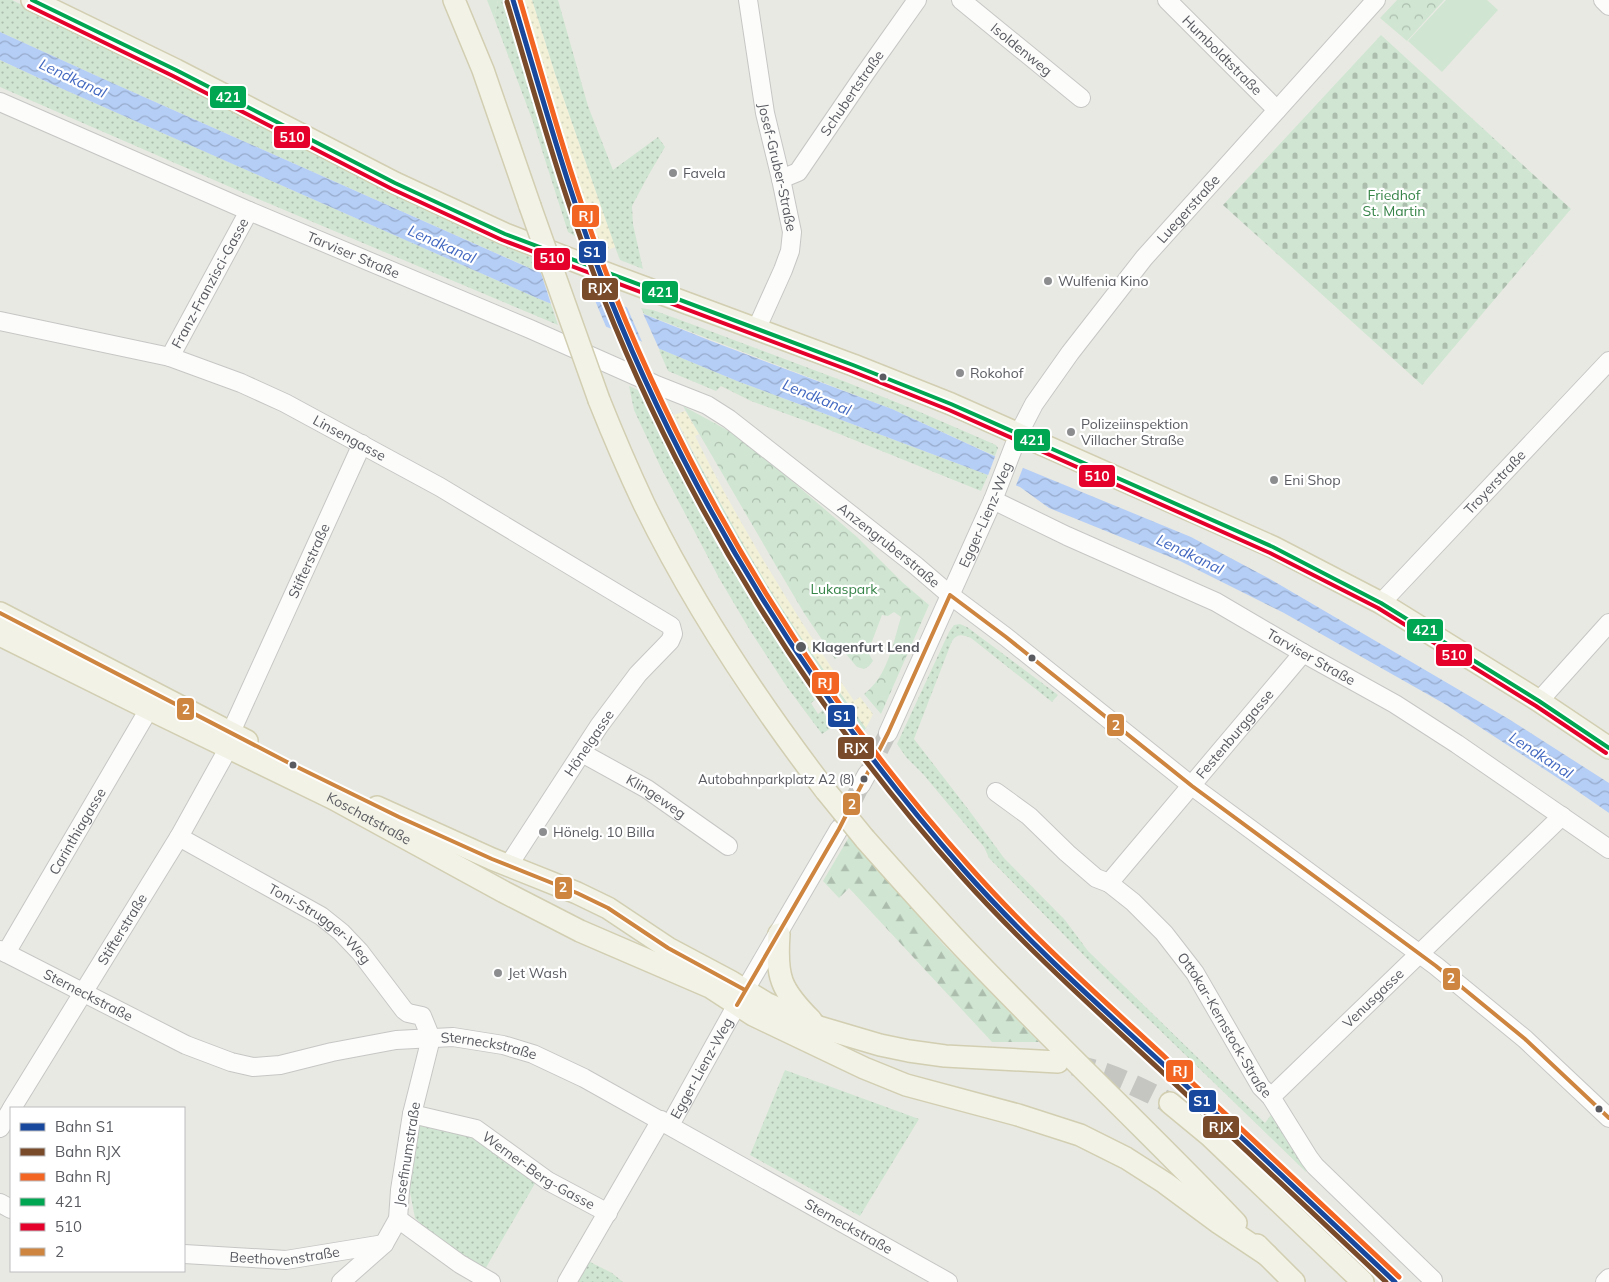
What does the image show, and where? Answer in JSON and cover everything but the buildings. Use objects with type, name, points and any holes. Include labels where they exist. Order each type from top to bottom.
[{"type":"main road","points":[[454,0],[483,70],[599,400],[644,504],[694,596],[731,658],[795,751],[865,839],[968,953],[1175,1159],[1294,1282]]},
{"type":"main road","points":[[46,3],[395,183],[470,218],[544,249],[883,376],[1016,442],[1273,547],[1381,603],[1539,701],[1609,748]]},
{"type":"main road","name":"Koschatstraße","points":[[0,613],[504,892],[580,931],[710,988],[741,998]]},
{"type":"main road","name":"Koschatstraße","points":[[0,635],[148,709],[230,740],[508,866],[577,893],[608,908],[741,998]]},
{"type":"main road","points":[[504,892],[503,878],[508,866]]},
{"type":"main road","points":[[580,931],[594,927],[608,908]]},
{"type":"main road","points":[[779,934],[777,960],[782,982],[793,1002],[819,1027]]},
{"type":"main road","points":[[741,998],[753,1015],[857,1065],[906,1085],[1018,1115],[1080,1135],[1126,1158],[1165,1182],[1266,1255]]},
{"type":"main road","points":[[741,998],[766,1003],[819,1027],[880,1045],[946,1056],[1058,1062]]},
{"type":"main road","points":[[1170,1103],[1210,1136],[1363,1282]]},
{"type":"street","name":"Josef-Gruber-Straße","points":[[748,0],[765,113],[792,232],[790,251],[756,330]]},
{"type":"street","name":"Schubertstraße","points":[[781,179],[798,172],[917,0]]},
{"type":"street","name":"Isoldenweg","points":[[962,0],[1081,98]]},
{"type":"street","name":"Humboldtstraße","points":[[1167,0],[1277,110]]},
{"type":"street","name":"Luegerstraße","points":[[1016,442],[1034,404],[1070,353],[1132,273],[1376,0]]},
{"type":"street","points":[[1603,0],[1609,6]]},
{"type":"street","name":"Tarviser Straße","points":[[0,102],[249,211],[707,405]]},
{"type":"street","name":"Franz-Franzisci-Gasse","points":[[170,357],[249,211]]},
{"type":"street","name":"Linsengasse","points":[[0,321],[170,357],[241,383],[285,403],[440,487],[671,626]]},
{"type":"street","name":"Troyerstraße","points":[[1381,603],[1609,361]]},
{"type":"street","name":"Anzengruberstraße","points":[[707,405],[729,419],[915,565],[950,595],[1006,637],[1192,786],[1419,953],[1525,1039],[1609,1118]]},
{"type":"street","name":"Egger-Lienz-Weg","points":[[888,733],[994,497],[1016,442]]},
{"type":"street","name":"Stifterstraße","points":[[13,1107],[179,837],[230,740],[362,444]]},
{"type":"street","name":"Tarviser Straße","points":[[994,497],[1067,536],[1216,602],[1395,704],[1609,848]]},
{"type":"street","points":[[1539,701],[1609,623]]},
{"type":"street","name":"Hönelgasse","points":[[508,866],[599,726],[638,674],[670,641],[673,634],[671,626]]},
{"type":"street","name":"Festenburggasse","points":[[1109,883],[1303,653]]},
{"type":"street","name":"Carinthiagasse","points":[[3,952],[148,709]]},
{"type":"street","name":"Klingeweg","points":[[582,752],[647,789],[728,846]]},
{"type":"street","name":"Ottokar-Kernstock-Straße","points":[[996,792],[1029,816],[1096,878],[1109,883],[1150,918],[1177,949],[1208,993],[1261,1087],[1272,1097],[1315,1166],[1433,1280]]},
{"type":"street","name":"Venusgasse","points":[[1272,1097],[1562,816]]},
{"type":"street","name":"Egger-Lienz-Weg","points":[[567,1282],[741,998],[839,829]]},
{"type":"street","name":"Toni-Strugger-Weg","points":[[179,837],[303,905],[327,921],[360,952],[404,1010],[408,1013],[422,1016],[431,1038]]},
{"type":"street","name":"Sterneckstraße","points":[[3,952],[186,1045],[231,1062],[253,1067],[280,1065],[332,1052],[396,1040],[431,1038],[474,1040],[504,1045],[533,1054],[584,1078],[948,1282]]},
{"type":"street","name":"Josefinumstraße","points":[[431,1038],[412,1114],[400,1190],[398,1219],[460,1264],[490,1282]]},
{"type":"street","name":"Stifterstraße","points":[[0,1128],[10,1112]]},
{"type":"street","name":"Werner-Berg-Gasse","points":[[412,1114],[476,1129],[548,1181],[608,1213]]},
{"type":"street","points":[[341,1282],[384,1244],[398,1219]]},
{"type":"street","name":"Beethovenstraße","points":[[185,1254],[286,1260],[384,1244]]},
{"type":"street","points":[[1605,1282],[1609,1278]]},
{"type":"green space","points":[[0,0],[12,0],[138,61],[413,203],[537,260],[541,273],[0,32]]},
{"type":"green space","points":[[487,0],[498,0],[494,18]]},
{"type":"green space","points":[[498,0],[507,0],[546,129],[583,241],[568,232],[533,122],[494,18]]},
{"type":"green space","points":[[532,0],[558,0],[588,106],[613,170],[658,137],[665,147],[632,206],[633,224],[643,269],[620,260],[555,74]]},
{"type":"green space","points":[[1397,0],[1444,0],[1407,41],[1380,18]]},
{"type":"green space","points":[[1446,0],[1487,0],[1498,10],[1442,72],[1408,41]]},
{"type":"green space","name":"Friedhof St. Martin","points":[[1381,35],[1571,209],[1422,385],[1223,205]]},
{"type":"green space","points":[[0,60],[551,304],[558,325],[237,190],[0,87]]},
{"type":"green space","points":[[641,308],[653,310],[702,328],[913,409],[996,445],[998,448],[995,456],[892,409],[644,314]]},
{"type":"green space","points":[[658,348],[737,381],[988,475],[981,491],[817,425],[751,401],[721,386],[716,391],[668,371]]},
{"type":"green space","points":[[629,386],[645,393],[685,476],[681,478],[715,541],[815,700],[811,703],[818,714],[823,710],[831,728],[822,734],[787,687],[719,578],[661,468],[634,410]]},
{"type":"green space","points":[[662,401],[669,405],[683,434],[763,576],[802,638],[866,728],[861,736],[789,634],[752,575],[698,476],[660,402]]},
{"type":"green space","name":"Lukaspark","points":[[683,406],[742,438],[857,537],[902,582],[929,605],[881,714],[864,694],[872,687],[884,669],[901,617],[894,612],[888,616],[882,615],[868,652],[873,661],[869,666],[864,669],[857,667],[845,653],[835,659],[804,613]]},
{"type":"green space","points":[[960,624],[967,627],[1058,695],[1052,702],[971,638],[958,636],[952,641],[914,739],[1004,858],[1065,920],[1088,951],[1265,1123],[1273,1112],[1304,1160],[1306,1172],[1106,978],[989,858],[984,847],[923,774],[906,757],[897,744],[949,632],[954,625]]},
{"type":"green space","points":[[849,837],[943,944],[1039,1042],[992,1042],[849,888],[839,898],[823,881]]},
{"type":"green space","points":[[785,1070],[919,1119],[860,1216],[750,1155]]},
{"type":"green space","points":[[421,1123],[472,1134],[537,1180],[484,1271],[431,1233],[415,1218],[409,1187],[418,1127]]},
{"type":"green space","points":[[586,1260],[612,1273],[623,1282],[573,1282]]},
{"type":"sand","points":[[507,0],[532,0],[555,74],[615,247],[603,252],[596,236],[583,241],[546,129]]},
{"type":"sand","points":[[660,402],[752,575],[789,634],[861,736],[853,752],[843,740],[849,735],[784,640],[744,575],[687,475],[685,476],[650,406]]},
{"type":"sand","points":[[685,411],[699,434],[695,436],[731,504],[790,604],[854,701],[860,697],[873,714],[866,728],[793,626],[745,548],[674,415]]},
{"type":"water","name":"Lendkanal","points":[[0,32],[536,271],[711,341],[892,409],[992,455],[1191,537],[1270,579],[1507,718],[1609,783],[1609,813],[1443,703],[1284,613],[1180,561],[1049,508],[1020,487],[737,381],[537,298],[56,86],[0,60]]},
{"type":"pier","points":[[540,270],[591,291],[607,329],[552,307]]},
{"type":"pier","points":[[604,296],[621,302],[636,341],[619,335]]},
{"type":"pier","points":[[626,305],[642,311],[660,351],[643,344]]},
{"type":"pier","points":[[996,454],[1024,465],[1015,488],[987,478]]},
{"type":"tunnel","points":[[867,774],[888,733]]},
{"type":"tunnel","points":[[841,825],[861,785]]},
{"type":"tunnel","points":[[1073,1065],[1111,1075],[1170,1103]]},
{"type":"rail line","name":"S1","points":[[513,0],[582,223],[609,296],[642,374],[679,450],[719,525],[762,598],[808,669],[857,738],[908,804],[987,895],[1035,945],[1395,1282]]},
{"type":"rail line","name":"RJ","points":[[520,0],[564,149],[588,222],[615,295],[648,372],[724,523],[767,596],[813,666],[862,735],[914,802],[992,892],[1066,965],[1399,1277]]},
{"type":"rail line","name":"RJX","points":[[507,2],[576,224],[603,297],[636,375],[673,452],[713,528],[756,602],[803,674],[853,744],[906,811],[985,902],[1058,975],[1386,1282]]},
{"type":"transit line","name":"421","points":[[32,0],[176,70],[395,183],[505,234],[853,365],[951,404],[1273,547],[1381,603],[1539,701],[1609,748]]},
{"type":"transit line","name":"510","points":[[29,6],[173,76],[392,189],[502,240],[851,371],[949,410],[1270,553],[1378,608],[1536,706],[1606,753]]},
{"type":"transit line","name":"2","points":[[950,595],[1006,637],[1192,786],[1436,966],[1525,1039],[1609,1118]]},
{"type":"transit line","name":"2","points":[[737,1005],[839,829],[888,733],[950,595]]},
{"type":"transit line","name":"2","points":[[0,613],[289,763],[399,817],[608,908],[668,948],[745,990]]},
{"type":"place","name":"Favela","points":[[673,173]]},
{"type":"place","name":"Wulfenia Kino","points":[[1048,281]]},
{"type":"place","name":"Rokohof","points":[[960,373]]},
{"type":"place","name":"Polizeiinspektion Villacher Straße","points":[[1071,432]]},
{"type":"place","name":"Eni Shop","points":[[1274,480]]},
{"type":"place","name":"Klagenfurt Lend","points":[[801,647]]},
{"type":"place","name":"Autobahnparkplatz A2 (8)","points":[[864,779]]},
{"type":"place","name":"Hönelg. 10 Billa","points":[[543,832]]},
{"type":"place","name":"Jet Wash","points":[[498,973]]}]
